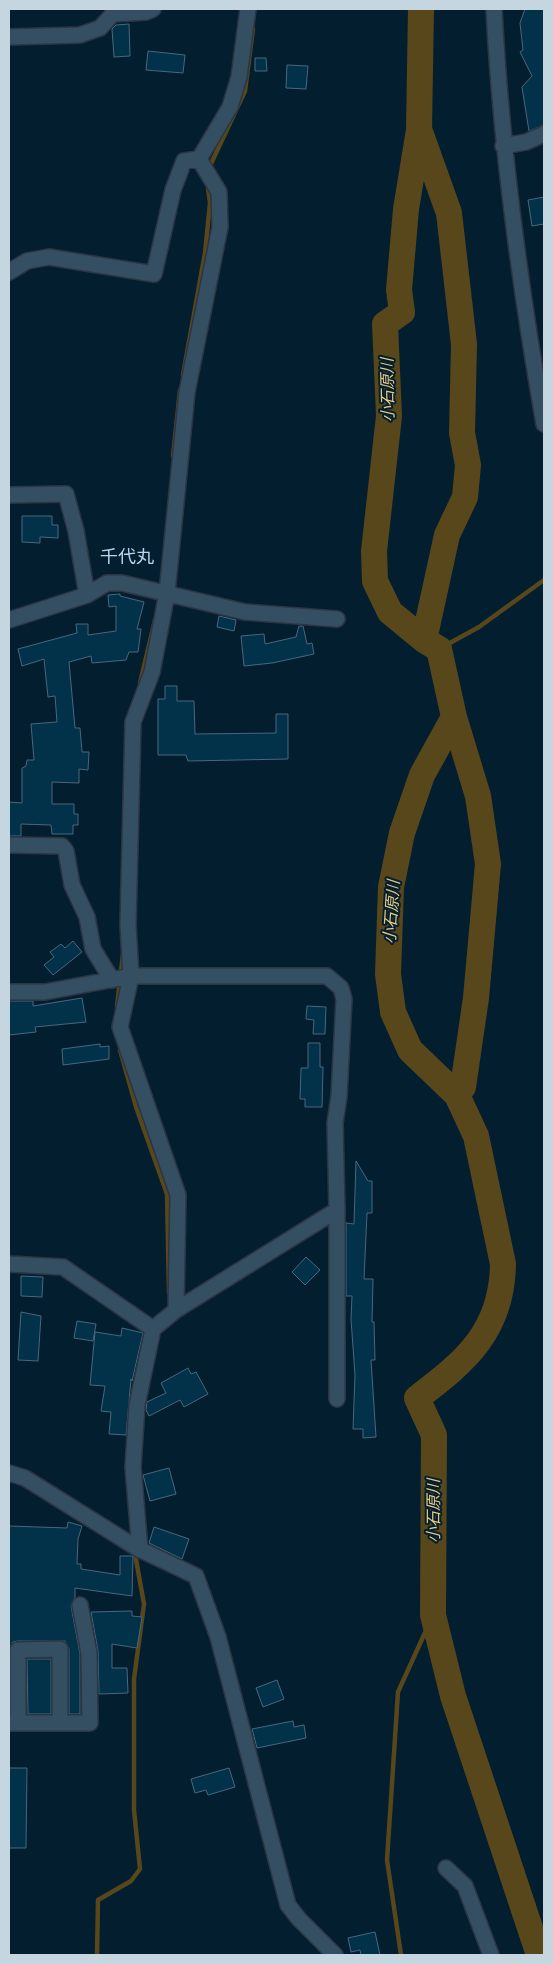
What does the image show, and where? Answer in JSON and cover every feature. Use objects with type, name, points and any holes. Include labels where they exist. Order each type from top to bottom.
[{"type":"street","points":[[9,37],[80,35],[100,28],[113,14],[146,12],[154,9]]},
{"type":"street","points":[[205,168],[240,77],[248,9]]},
{"type":"street","points":[[494,9],[503,146],[529,337],[544,424]]},
{"type":"street","points":[[503,146],[526,142],[544,134]]},
{"type":"street","points":[[9,278],[9,272],[27,261],[49,257],[154,274],[173,190],[184,162],[205,168],[219,192],[220,227],[187,392],[152,672],[133,722],[128,925],[121,978],[120,1027],[178,1195],[176,1310]]},
{"type":"street","points":[[9,494],[66,494],[76,531],[87,595]]},
{"type":"street","points":[[9,620],[87,595],[107,583],[122,583],[245,612],[337,619]]},
{"type":"street","points":[[9,845],[62,846],[66,851],[72,885],[87,917],[93,949],[121,978]]},
{"type":"street","points":[[9,992],[45,992],[121,978],[327,976],[340,988],[343,1009],[339,1096],[335,1123],[337,1399]]},
{"type":"street","points":[[140,1550],[133,1467],[137,1405],[150,1327],[337,1210]]},
{"type":"street","points":[[9,1265],[63,1267],[150,1327]]},
{"type":"street","points":[[9,1473],[25,1478],[140,1550],[196,1576],[218,1637],[288,1905],[334,1955]]},
{"type":"street","points":[[60,1723],[60,1649],[18,1650],[13,1723],[60,1723],[90,1723],[88,1653],[80,1605]]},
{"type":"street","points":[[446,1868],[465,1886],[491,1955]]},
{"type":"building","points":[[525,9],[544,9],[544,125],[529,131],[522,87],[532,76],[520,52],[523,50],[520,23]]},
{"type":"building","points":[[129,24],[130,56],[114,57],[112,29],[116,25]]},
{"type":"building","points":[[148,51],[185,55],[183,73],[146,70]]},
{"type":"building","points":[[255,58],[266,58],[267,71],[255,71]]},
{"type":"building","points":[[287,65],[308,66],[306,89],[286,88]]},
{"type":"building","points":[[544,197],[544,224],[532,226],[528,200]]},
{"type":"building","points":[[22,516],[52,516],[52,525],[58,525],[58,538],[40,537],[40,543],[22,542]]},
{"type":"building","points":[[120,594],[120,596],[144,602],[137,629],[141,629],[138,652],[129,652],[126,660],[92,663],[91,656],[69,662],[75,728],[80,728],[82,752],[89,752],[88,770],[79,769],[79,783],[52,782],[52,804],[74,804],[74,814],[78,814],[78,825],[73,825],[73,834],[52,834],[51,825],[21,824],[21,836],[9,836],[9,802],[22,803],[22,768],[26,766],[27,760],[34,760],[31,724],[57,722],[55,696],[48,697],[44,659],[22,666],[18,649],[77,633],[76,624],[88,624],[88,635],[116,631],[116,606],[109,607],[108,595]]},
{"type":"building","points":[[219,616],[236,620],[234,631],[217,627]]},
{"type":"building","points":[[299,626],[303,626],[307,644],[312,643],[314,654],[272,663],[244,666],[241,636],[264,634],[265,644],[296,637]]},
{"type":"building","points":[[165,686],[177,686],[177,701],[194,701],[195,734],[276,733],[276,714],[288,714],[288,759],[188,761],[186,755],[158,755],[158,699],[165,699]]},
{"type":"building","points":[[73,941],[82,952],[53,975],[44,965],[54,957],[50,952],[61,944],[65,948]]},
{"type":"building","points":[[82,998],[86,1022],[35,1027],[36,1032],[9,1035],[9,1001],[33,1001],[33,1006]]},
{"type":"building","points":[[307,1006],[326,1007],[325,1034],[313,1034],[314,1020],[306,1019]]},
{"type":"building","points":[[308,1043],[320,1043],[320,1067],[323,1067],[322,1107],[305,1107],[305,1099],[300,1099],[301,1068],[308,1068]]},
{"type":"building","points":[[100,1044],[100,1047],[109,1046],[109,1059],[63,1065],[62,1049]]},
{"type":"building","points":[[356,1161],[368,1181],[372,1181],[372,1213],[367,1213],[364,1279],[373,1279],[372,1322],[374,1322],[375,1360],[371,1360],[376,1437],[363,1438],[363,1429],[353,1429],[355,1375],[351,1319],[352,1296],[346,1296],[346,1223],[354,1224]]},
{"type":"building","points":[[306,1257],[320,1270],[305,1285],[292,1272]]},
{"type":"building","points":[[21,1276],[43,1277],[42,1297],[21,1296]]},
{"type":"building","points":[[21,1312],[41,1316],[38,1361],[18,1360]]},
{"type":"building","points":[[77,1321],[96,1324],[93,1341],[74,1338]]},
{"type":"building","points":[[122,1328],[143,1333],[132,1381],[131,1379],[126,1435],[109,1434],[111,1412],[101,1411],[105,1386],[90,1385],[95,1332],[121,1336]]},
{"type":"building","points":[[188,1368],[191,1374],[196,1372],[208,1394],[184,1407],[180,1400],[149,1416],[146,1410],[147,1402],[166,1393],[161,1383]]},
{"type":"building","points":[[169,1468],[176,1494],[150,1501],[143,1475]]},
{"type":"building","points":[[68,1522],[82,1526],[78,1539],[77,1564],[81,1564],[81,1569],[120,1575],[120,1556],[133,1556],[132,1596],[75,1588],[75,1597],[71,1606],[80,1654],[80,1714],[69,1714],[69,1649],[65,1641],[18,1641],[13,1642],[9,1649],[9,1526],[67,1528]]},
{"type":"building","points":[[154,1527],[189,1539],[182,1559],[149,1543]]},
{"type":"building","points":[[132,1611],[132,1616],[142,1617],[137,1648],[112,1644],[112,1668],[127,1668],[128,1693],[99,1694],[98,1651],[91,1612]]},
{"type":"building","points":[[27,1659],[51,1659],[51,1714],[28,1714]]},
{"type":"building","points":[[277,1680],[284,1699],[263,1707],[256,1688]]},
{"type":"building","points":[[293,1721],[294,1727],[304,1725],[306,1738],[257,1748],[252,1729]]},
{"type":"building","points":[[9,1768],[27,1768],[26,1848],[9,1848]]},
{"type":"building","points":[[229,1768],[235,1787],[208,1795],[206,1790],[195,1793],[191,1779]]},
{"type":"building","points":[[375,1932],[380,1955],[361,1955],[360,1950],[351,1952],[348,1938]]},
{"type":"waterway","name":"小石原川","points":[[421,9],[419,130],[406,209],[399,290],[402,312],[385,324],[389,416],[374,551],[375,581],[390,612],[424,640],[439,649],[454,717],[478,796],[488,864],[476,998],[463,1087],[457,1095]]},
{"type":"waterway","points":[[209,168],[245,91],[253,29]]},
{"type":"waterway","name":"小石原川","points":[[420,132],[449,213],[464,344],[462,433],[468,465],[465,497],[447,535],[424,640]]},
{"type":"waterway","points":[[183,375],[205,253],[210,203],[207,180]]},
{"type":"waterway","points":[[173,456],[180,390]]},
{"type":"waterway","points":[[439,649],[479,627],[544,580]]},
{"type":"waterway","points":[[140,683],[155,620]]},
{"type":"waterway","name":"小石原川","points":[[454,717],[422,775],[402,833],[391,887],[388,974],[393,1012],[410,1050],[457,1095],[476,1136],[503,1264],[501,1287],[496,1308],[478,1342],[451,1371],[417,1398],[434,1435],[433,1615],[453,1696],[539,1955]]},
{"type":"waterway","points":[[117,1006],[123,954]]},
{"type":"waterway","points":[[120,1050],[136,1107],[167,1194],[169,1293]]},
{"type":"waterway","points":[[97,1955],[98,1900],[131,1881],[140,1869],[134,1810],[134,1679],[144,1604],[135,1554]]},
{"type":"waterway","points":[[401,1955],[387,1860],[398,1692],[433,1615]]},
{"type":"district","name":"千代丸","points":[[127,556]]}]
